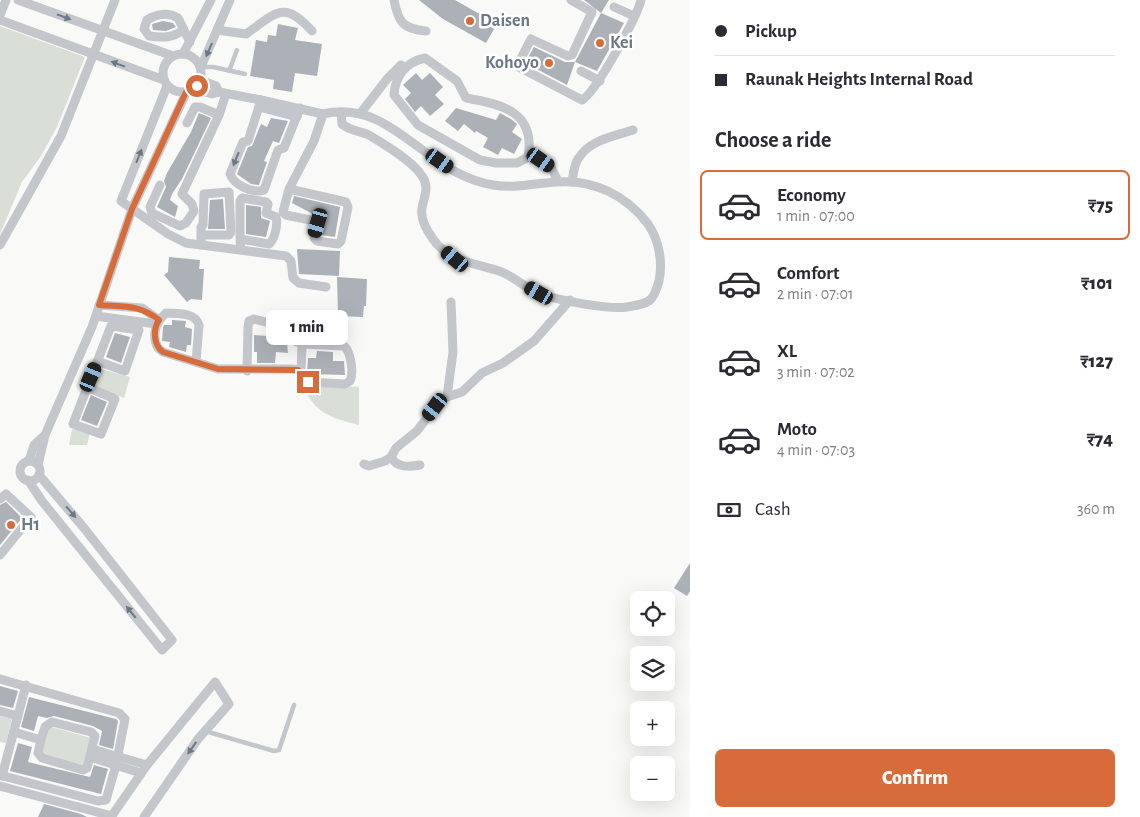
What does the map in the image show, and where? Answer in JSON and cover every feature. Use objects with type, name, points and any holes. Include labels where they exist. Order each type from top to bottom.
[{"type":"street","points":[[0,16],[6,0]]},
{"type":"street","points":[[18,0],[173,56],[183,54],[194,58],[201,67]]},
{"type":"street","points":[[0,246],[60,136],[115,0]]},
{"type":"street","points":[[183,54],[211,0]]},
{"type":"street","points":[[45,435],[34,445],[29,461],[21,465],[20,472],[162,650],[172,640],[84,528],[39,475],[38,465],[45,435],[92,327],[132,209],[190,91],[200,80],[201,67],[230,0]]},
{"type":"street","points":[[394,0],[397,16],[403,24],[412,30],[426,31]]},
{"type":"street","points":[[571,0],[592,12],[572,55],[568,56],[530,39],[517,66],[582,100],[588,97],[600,80],[641,0]]},
{"type":"street","points":[[614,7],[634,16]]},
{"type":"street","points":[[217,30],[246,34],[280,10],[289,10],[299,15],[312,31]]},
{"type":"street","points":[[0,20],[165,83],[179,93],[190,91],[212,94],[222,93],[298,112],[323,114],[341,113],[360,114],[384,122],[454,171],[494,185],[527,185],[558,181],[608,190],[636,208],[651,229],[659,248],[660,273],[655,296],[646,304],[622,308],[570,300],[539,293],[501,272],[455,259],[434,241],[424,223],[421,210],[427,190],[422,176],[396,152],[366,134],[345,127],[342,124],[341,113]]},
{"type":"street","points":[[184,30],[190,42]]},
{"type":"street","points":[[173,56],[165,64],[165,83],[121,202],[168,234],[186,243],[286,256],[291,261],[293,278],[299,284],[326,287]]},
{"type":"street","points":[[528,157],[530,145],[528,132],[523,121],[505,107],[466,98],[457,81],[425,58],[416,60],[400,72],[394,95],[418,125],[480,160],[496,163],[517,163],[528,157],[541,160],[551,167],[558,181]]},
{"type":"street","points":[[360,114],[387,79],[401,66]]},
{"type":"street","points":[[581,71],[600,80]]},
{"type":"street","points":[[160,184],[150,208],[152,213],[180,226],[186,223],[194,210],[192,204],[182,194],[219,115],[222,93],[216,86],[200,80]]},
{"type":"street","points":[[260,103],[248,141],[244,142],[230,174],[238,185],[260,192],[264,190],[278,150],[284,148],[298,112]]},
{"type":"street","points":[[187,123],[195,107],[200,107],[219,115]]},
{"type":"street","points":[[289,189],[346,202],[348,207],[341,241],[338,244],[317,241],[314,238],[318,223],[315,221],[286,215],[283,212],[289,189],[314,141],[323,114]]},
{"type":"street","points":[[572,182],[578,159],[584,152],[596,142],[633,130]]},
{"type":"street","points":[[201,235],[228,235],[231,232],[229,192],[204,194],[201,235],[201,245]]},
{"type":"street","points":[[240,239],[269,244],[272,242],[277,220],[276,217],[266,213],[268,204],[266,202],[242,198],[240,201],[240,239],[241,250]]},
{"type":"street","points":[[364,464],[369,466],[385,462],[391,457],[396,448],[417,432],[435,407],[447,397],[462,392],[482,373],[503,363],[534,341],[570,300]]},
{"type":"street","points":[[447,397],[453,352],[451,302]]},
{"type":"street","points":[[99,305],[142,308],[158,322]]},
{"type":"street","points":[[196,362],[199,325],[197,320],[190,315],[166,313],[158,322],[155,341],[160,350],[210,368],[247,371],[294,369],[301,373],[308,382],[345,384],[350,381],[352,376],[348,350],[344,346],[302,344],[292,340],[282,326],[251,320],[248,326],[247,371]]},
{"type":"street","points":[[96,316],[158,322]]},
{"type":"street","points":[[88,387],[115,399],[102,434],[73,424],[111,326],[139,330],[125,371],[98,361]]},
{"type":"street","points":[[92,327],[108,332]]},
{"type":"street","points":[[301,373],[302,344]]},
{"type":"street","points":[[74,371],[91,377]]},
{"type":"street","points":[[391,457],[393,462],[400,465],[410,467],[420,465]]},
{"type":"street","points":[[29,461],[38,465]]},
{"type":"street","points":[[28,480],[34,480],[39,475]]},
{"type":"street","points":[[0,499],[6,494],[31,517],[0,555]]},
{"type":"street","points":[[0,679],[26,685],[119,713],[125,719],[108,796],[102,802],[1,776],[26,685]]},
{"type":"street","points":[[0,786],[111,816],[147,765],[215,682],[229,704],[205,731],[144,817]]},
{"type":"street","points":[[0,711],[18,716]]},
{"type":"street","points":[[52,722],[94,733],[91,753],[85,770],[42,758],[38,753],[45,727],[52,722]]},
{"type":"street","points":[[14,732],[41,740]]},
{"type":"street","points":[[0,745],[10,748]]},
{"type":"street","points":[[91,753],[117,761],[141,773]]},
{"type":"street","points":[[117,761],[147,765]]},
{"type":"lane","points":[[229,70],[237,50]]},
{"type":"lane","points":[[201,67],[213,67],[245,74]]},
{"type":"lane","points":[[205,731],[274,751],[279,750],[294,705]]},
{"type":"shaded area","points":[[0,26],[85,57],[57,127],[41,156],[22,182],[0,234]]},
{"type":"shaded area","points":[[98,368],[130,377],[124,398],[92,385]]},
{"type":"shaded area","points":[[303,385],[359,387],[359,425],[332,417],[318,408],[312,402]]},
{"type":"shaded area","points":[[72,429],[90,432],[87,445],[69,445]]},
{"type":"shaded area","points":[[0,716],[12,719],[6,743],[0,742]]},
{"type":"shaded area","points":[[48,726],[91,738],[84,766],[40,755]]},
{"type":"building","name":"Daisen","points":[[419,0],[455,0],[497,24],[486,43],[443,19]]},
{"type":"building","points":[[584,0],[609,0],[601,13]]},
{"type":"building","name":"Kei","points":[[601,13],[624,23],[597,71],[575,62]]},
{"type":"building","points":[[163,21],[173,23],[176,27],[166,31],[153,30],[152,24]]},
{"type":"building","points":[[278,24],[298,28],[295,40],[322,44],[317,76],[295,73],[292,92],[273,89],[274,80],[250,76],[256,40],[267,42],[268,35],[276,36]]},
{"type":"building","name":"Kohoyo","points":[[534,47],[565,62],[575,62],[567,85],[525,63]]},
{"type":"building","points":[[416,73],[422,80],[430,73],[443,87],[435,95],[444,104],[430,116],[421,106],[415,112],[405,99],[411,93],[403,85]]},
{"type":"building","points":[[456,108],[496,120],[500,113],[511,119],[517,124],[512,132],[522,139],[514,154],[502,148],[498,155],[483,147],[488,138],[476,131],[475,133],[464,124],[458,131],[445,121]]},
{"type":"building","points":[[199,113],[211,118],[182,179],[172,194],[170,200],[178,206],[175,217],[157,207],[166,187],[164,181],[167,173],[191,132]]},
{"type":"building","points":[[271,118],[288,121],[279,143],[273,141],[264,161],[267,162],[259,185],[251,184],[237,174],[248,147],[252,146],[261,124],[267,127]]},
{"type":"building","points":[[294,196],[340,207],[335,237],[321,235],[324,220],[292,203]]},
{"type":"building","points":[[223,199],[225,229],[208,229],[210,200]]},
{"type":"building","points":[[246,205],[261,207],[261,218],[270,221],[266,237],[246,234]]},
{"type":"building","points":[[297,249],[340,251],[339,276],[299,274]]},
{"type":"building","points":[[169,257],[200,260],[199,269],[204,269],[202,300],[191,299],[187,302],[164,275],[168,272]]},
{"type":"building","points":[[337,277],[367,279],[366,306],[364,306],[363,317],[338,316]]},
{"type":"building","points":[[172,320],[186,321],[185,327],[192,329],[191,345],[187,345],[186,352],[169,347],[170,342],[162,341],[163,327],[164,325],[172,325]]},
{"type":"building","points":[[115,333],[130,337],[121,363],[106,357]]},
{"type":"building","points":[[254,335],[282,337],[287,343],[288,353],[276,352],[275,363],[257,363],[257,352],[254,352]]},
{"type":"building","points":[[317,351],[333,352],[333,361],[344,361],[345,375],[310,374],[307,372],[308,358],[316,358]]},
{"type":"building","points":[[91,395],[107,402],[97,426],[81,420]]},
{"type":"building","name":"H1","points":[[6,502],[22,518],[0,545],[0,505]]},
{"type":"building","points":[[690,563],[690,591],[687,596],[674,588]]},
{"type":"building","points":[[0,686],[18,691],[13,708],[0,705]]},
{"type":"building","points":[[29,697],[116,719],[118,721],[113,749],[99,745],[102,731],[93,726],[54,716],[47,718],[38,716],[34,731],[21,727]]},
{"type":"building","points":[[18,743],[32,747],[28,762],[90,777],[94,765],[108,769],[101,794],[10,771]]},
{"type":"building","points":[[44,804],[81,814],[87,817],[38,817]]},
{"type":"place","name":"Daisen","points":[[470,21]]},
{"type":"place","name":"Kei","points":[[600,43]]},
{"type":"place","name":"Kohoyo","points":[[549,63]]},
{"type":"place","name":"H1","points":[[11,525]]},
{"type":"route","points":[[197,86],[186,92],[132,209],[99,305],[142,308],[159,320],[156,324],[155,341],[158,348],[163,352],[210,368],[233,371],[294,369],[298,370],[305,381],[308,382]]}]
